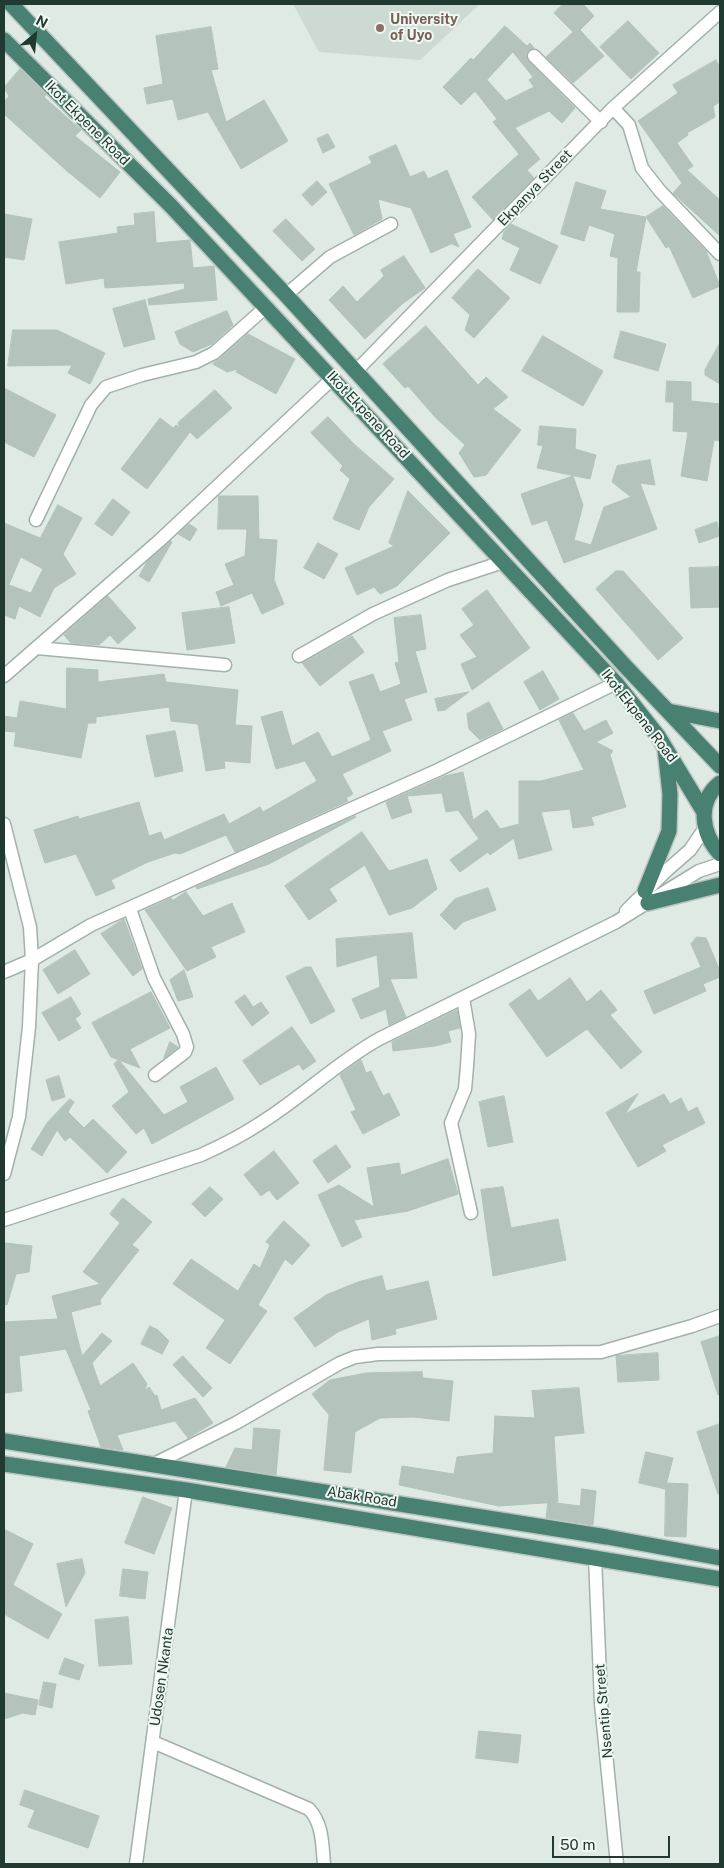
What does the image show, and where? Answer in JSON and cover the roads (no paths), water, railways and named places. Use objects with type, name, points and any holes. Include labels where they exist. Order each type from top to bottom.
[{"type":"highway","name":"Ikot Ekpene Road","points":[[11,4],[286,295],[720,766]]},
{"type":"highway","name":"Ikot Ekpene Road","points":[[4,40],[171,206],[616,683],[664,745],[704,820],[710,842],[720,854]]},
{"type":"highway","points":[[171,206],[187,192]]},
{"type":"highway","points":[[668,711],[720,721]]},
{"type":"highway","points":[[664,745],[670,794],[669,830],[646,897],[720,885]]},
{"type":"highway","points":[[704,820],[709,798],[720,783]]},
{"type":"highway","name":"Abak Road","points":[[4,1440],[607,1537],[720,1558]]},
{"type":"highway","name":"Abak Road","points":[[4,1464],[186,1490],[720,1579]]},
{"type":"street","name":"Ekpanya Street","points":[[356,371],[613,108],[720,12]]},
{"type":"street","points":[[534,56],[601,122]]},
{"type":"street","points":[[613,108],[629,125],[642,168],[660,191],[720,254]]},
{"type":"street","points":[[286,295],[330,257],[391,224]]},
{"type":"street","points":[[36,520],[91,405],[106,387],[142,375],[196,362],[214,353],[266,307]]},
{"type":"street","points":[[4,676],[159,541],[333,378]]},
{"type":"street","points":[[299,656],[373,614],[448,580],[503,562]]},
{"type":"street","points":[[37,648],[225,665]]},
{"type":"street","points":[[4,972],[32,960],[91,925],[438,770],[616,683]]},
{"type":"street","points":[[4,1220],[201,1155],[222,1145],[260,1124],[356,1052],[616,922],[646,897],[690,850],[704,820]]},
{"type":"street","points":[[4,824],[30,927],[32,960],[24,1075],[19,1117],[4,1174]]},
{"type":"street","points":[[646,897],[699,871],[720,864]]},
{"type":"street","points":[[130,909],[154,978],[183,1034],[187,1047],[185,1052],[155,1075]]},
{"type":"street","points":[[463,998],[468,1034],[465,1089],[451,1123],[470,1213]]},
{"type":"street","points":[[156,1463],[236,1423],[340,1363],[355,1357],[378,1354],[601,1352],[720,1316]]},
{"type":"street","name":"Udosen Nkanta","points":[[136,1864],[186,1490]]},
{"type":"street","name":"Nsentip Street","points":[[594,1557],[602,1703],[617,1864]]},
{"type":"street","points":[[153,1742],[309,1809],[317,1817],[324,1864]]},
{"type":"place","name":"University of Uyo","points":[[380,28]]}]
